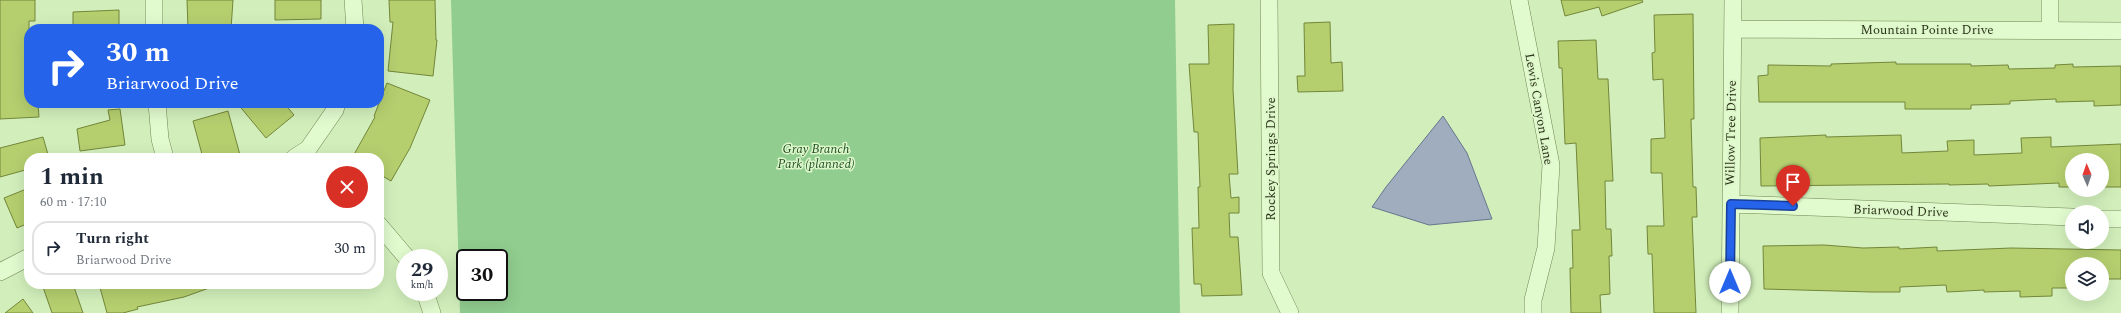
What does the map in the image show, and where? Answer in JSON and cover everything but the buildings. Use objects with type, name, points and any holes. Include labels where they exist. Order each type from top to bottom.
[{"type":"street","points":[[154,0],[154,24]]},
{"type":"street","points":[[353,0],[354,24]]},
{"type":"street","name":"Rockey Springs Drive","points":[[1269,0],[1272,273],[1290,313]]},
{"type":"street","name":"Lewis Canyon Lane","points":[[1519,0],[1551,165],[1546,248],[1533,300],[1533,313]]},
{"type":"street","name":"Willow Tree Drive","points":[[1730,313],[1733,0]]},
{"type":"street","points":[[2050,0],[2050,31]]},
{"type":"street","name":"Mountain Pointe Drive","points":[[1732,29],[2121,31]]},
{"type":"street","points":[[157,108],[160,139],[164,153]]},
{"type":"street","points":[[313,153],[336,108]]},
{"type":"street","name":"Briarwood Drive","points":[[1731,204],[2065,217]]},
{"type":"street","points":[[2109,218],[2121,219]]},
{"type":"street","points":[[384,231],[399,249]]},
{"type":"street","points":[[1,267],[24,259]]},
{"type":"street","points":[[428,301],[432,313]]},
{"type":"green space","name":"Gray Branch Park (planned)","points":[[451,0],[1175,0],[1180,313],[460,313],[460,301],[508,301],[508,249],[458,249]]},
{"type":"water","points":[[1443,116],[1467,153],[1492,219],[1429,225],[1372,207],[1386,187]]},
{"type":"route","points":[[1730,282],[1731,204],[1793,206]]}]
